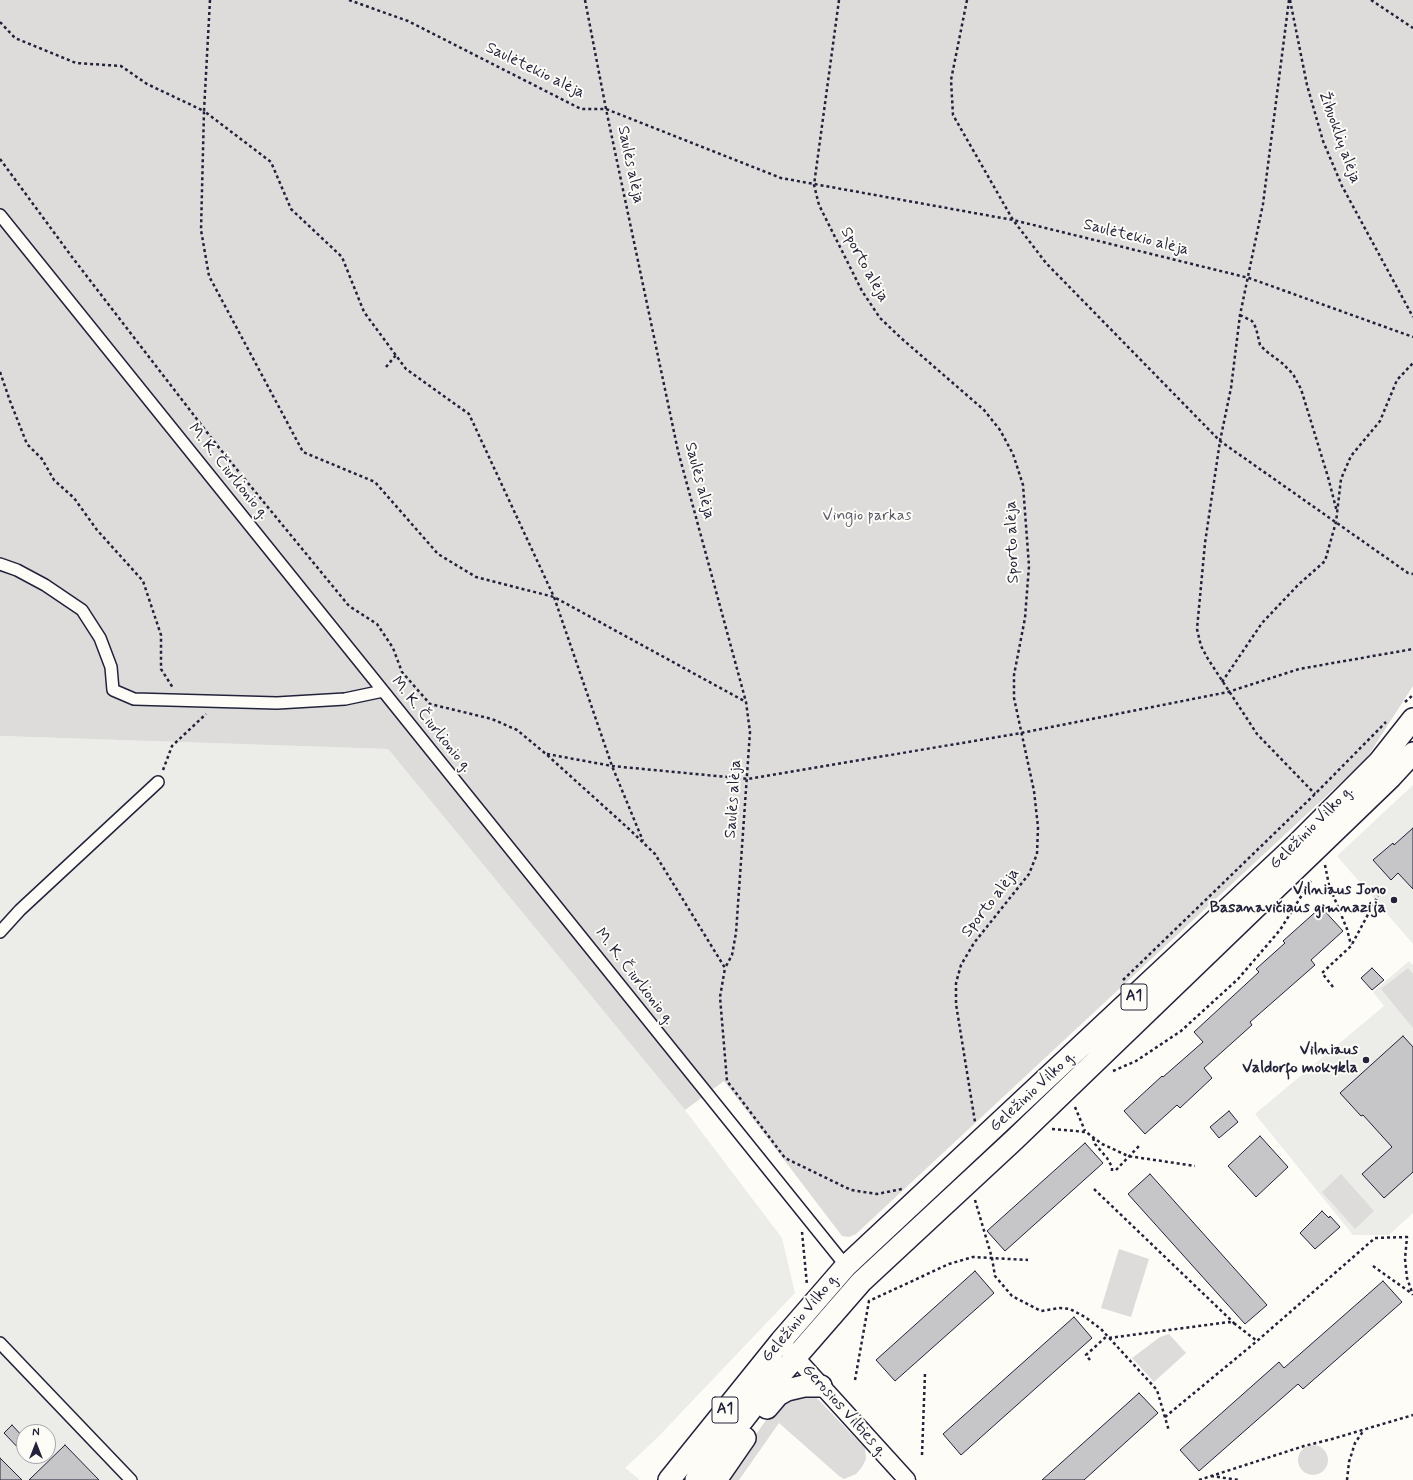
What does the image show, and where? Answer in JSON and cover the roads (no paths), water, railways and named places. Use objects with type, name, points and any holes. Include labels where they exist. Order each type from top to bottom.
[{"type":"highway","name":"Geležinio Vilko g.","points":[[670,1480],[781,1341],[841,1261],[1296,845],[1379,762],[1408,713]]},
{"type":"highway","name":"Geležinio Vilko g.","points":[[705,1476],[760,1398],[861,1282],[1014,1140],[1368,800],[1413,752]]},
{"type":"highway","points":[[705,1476],[778,1394],[804,1386],[821,1386]]},
{"type":"main road","name":"Gerosios Vilties g.","points":[[781,1341],[907,1480]]},
{"type":"street","name":"M. K. Čiurlionio g.","points":[[0,215],[841,1261]]},
{"type":"street","points":[[0,564],[17,570],[46,585],[82,610],[100,638],[112,667],[113,690],[134,699],[277,703],[345,699],[383,691]]},
{"type":"street","points":[[0,932],[20,910],[158,782]]},
{"type":"street","points":[[0,1343],[131,1480]]},
{"type":"place","name":"Vilniaus Jono Basanavičiaus gimnazija","points":[[1394,900]]},
{"type":"place","name":"Vilniaus Valdorfo mokykla","points":[[1366,1060]]},
{"type":"park label","name":"Vingio parkas","points":[[867,517]]}]
